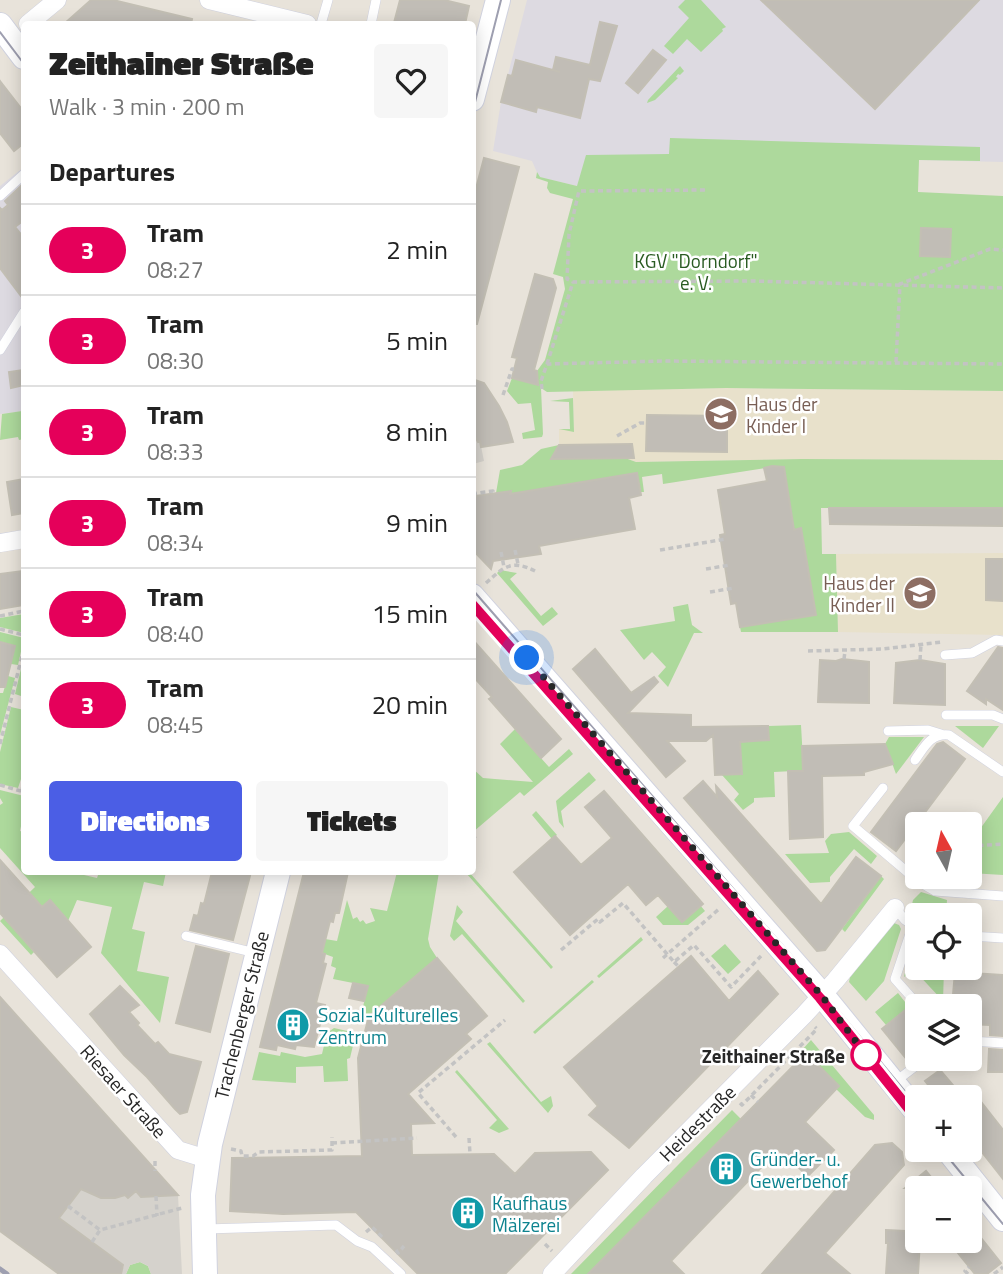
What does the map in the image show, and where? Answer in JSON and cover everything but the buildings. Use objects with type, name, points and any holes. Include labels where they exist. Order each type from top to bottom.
[{"type":"main road","points":[[478,79],[498,0]]},
{"type":"main road","points":[[478,591],[905,1097]]},
{"type":"main road","name":"Trachenberger Straße","points":[[207,1159],[277,875]]},
{"type":"main road","points":[[205,1274],[203,1195],[207,1159]]},
{"type":"main road","points":[[957,1162],[1003,1219]]},
{"type":"street","points":[[33,21],[57,0]]},
{"type":"street","points":[[209,0],[295,21]]},
{"type":"street","points":[[0,544],[21,540]]},
{"type":"street","name":"Heidestraße","points":[[552,1274],[644,1176],[822,996],[895,908]]},
{"type":"street","name":"Riesaer Straße","points":[[0,954],[178,1150],[207,1159]]},
{"type":"lane","points":[[322,21],[328,0]]},
{"type":"lane","points":[[372,21],[376,0]]},
{"type":"lane","points":[[0,196],[21,177]]},
{"type":"lane","points":[[0,350],[21,317]]},
{"type":"lane","points":[[945,655],[972,653],[996,640],[1003,641]]},
{"type":"lane","points":[[946,715],[993,715],[1003,719]]},
{"type":"lane","points":[[888,731],[928,730],[949,735],[1003,772]]},
{"type":"lane","points":[[915,760],[931,738],[941,734]]},
{"type":"lane","points":[[883,788],[853,826],[918,881],[935,891],[1003,896]]},
{"type":"lane","points":[[895,908],[905,918]]},
{"type":"lane","points":[[186,936],[257,953]]},
{"type":"lane","points":[[982,937],[1003,938]]},
{"type":"lane","points":[[905,953],[895,979],[908,994]]},
{"type":"lane","points":[[982,1041],[1003,1042]]},
{"type":"lane","points":[[894,1084],[910,1071]]},
{"type":"lane","points":[[203,1229],[336,1226],[357,1241],[372,1247],[401,1274]]},
{"type":"path","points":[[705,190],[579,191],[569,233],[567,279],[573,282],[752,281],[1003,288]]},
{"type":"path","points":[[900,284],[990,250],[1003,250]]},
{"type":"path","points":[[541,389],[541,381],[573,282]]},
{"type":"path","points":[[896,362],[900,284]]},
{"type":"path","points":[[547,364],[663,361],[1003,364]]},
{"type":"path","points":[[503,395],[514,369]]},
{"type":"path","points":[[617,436],[640,423],[646,423]]},
{"type":"path","points":[[476,493],[492,491],[493,494]]},
{"type":"path","points":[[660,550],[726,539]]},
{"type":"path","points":[[515,550],[518,564]]},
{"type":"path","points":[[501,552],[503,567]]},
{"type":"path","points":[[478,591],[503,567],[518,564],[535,571]]},
{"type":"path","points":[[706,569],[730,565]]},
{"type":"path","points":[[710,592],[734,588]]},
{"type":"path","points":[[0,616],[21,612]]},
{"type":"path","points":[[0,629],[21,634]]},
{"type":"path","points":[[808,651],[845,651],[947,641]]},
{"type":"path","points":[[920,644],[920,660]]},
{"type":"path","points":[[844,659],[845,651]]},
{"type":"path","points":[[0,744],[21,660]]},
{"type":"path","points":[[0,785],[21,790]]},
{"type":"path","points":[[982,845],[1003,844]]},
{"type":"path","points":[[663,958],[735,895]]},
{"type":"path","points":[[593,914],[600,922],[623,903],[679,967]]},
{"type":"path","points":[[561,950],[598,919]]},
{"type":"path","points":[[632,923],[637,919]]},
{"type":"path","points":[[674,961],[694,945],[731,987],[775,942]]},
{"type":"path","points":[[456,1137],[418,1093],[505,1020]]},
{"type":"path","points":[[742,1105],[751,1096],[758,1101]]},
{"type":"path","points":[[231,1149],[241,1151],[242,1156],[332,1150],[332,1137]]},
{"type":"path","points":[[332,1143],[417,1138]]},
{"type":"path","points":[[469,1138],[470,1154]]},
{"type":"path","points":[[275,1152],[276,1158]]},
{"type":"path","points":[[155,1161],[155,1171]]},
{"type":"path","points":[[156,1196],[157,1216]]},
{"type":"path","points":[[68,1206],[100,1230]]},
{"type":"path","points":[[92,1242],[100,1230],[183,1208]]},
{"type":"path","points":[[968,1274],[965,1271],[969,1267]]},
{"type":"path","points":[[994,1274],[1003,1267]]},
{"type":"shaded area","points":[[527,0],[1003,0],[1003,162],[919,160],[577,186],[539,177],[532,161],[493,151],[501,102]]},
{"type":"shaded area","points":[[21,169],[21,411],[0,414],[0,186]]},
{"type":"shaded area","name":"Haus der Kinder I","points":[[726,388],[1003,391],[1003,460],[636,462],[625,458],[552,459],[559,445],[559,429],[574,429],[573,391]]},
{"type":"shaded area","points":[[476,438],[480,441],[484,461],[476,463]]},
{"type":"shaded area","name":"Haus der Kinder II","points":[[1003,553],[1003,635],[838,632],[836,554]]},
{"type":"shaded area","points":[[82,1187],[101,1198],[115,1198],[125,1194],[128,1198],[136,1191],[141,1197],[178,1195],[182,1274],[151,1274],[148,1266],[140,1262],[130,1265],[126,1274],[121,1274],[124,1265],[59,1218]]},
{"type":"green space","points":[[685,0],[701,0],[726,27],[701,52],[687,39],[673,54],[664,46],[689,18],[678,7]]},
{"type":"green space","points":[[680,66],[684,71],[678,74],[678,78],[655,100],[647,103],[648,100]]},
{"type":"green space","name":"KGV \"Dorndorf\" e. V.","points":[[670,138],[980,147],[980,161],[919,160],[918,192],[1003,196],[1003,391],[726,388],[547,392],[541,388],[542,437],[523,439],[522,433],[535,430],[531,403],[518,404],[507,391],[512,378],[538,385],[537,371],[545,360],[565,289],[563,277],[553,274],[573,199],[550,193],[548,182],[536,178],[537,172],[540,177],[577,186],[586,155],[669,154]]},
{"type":"green space","points":[[573,398],[574,432],[559,429],[570,429],[569,402],[550,401]]},
{"type":"green space","points":[[21,411],[21,440],[18,437],[0,440],[2,414]]},
{"type":"green space","points":[[559,445],[552,459],[625,458],[636,462],[1003,460],[1003,508],[821,508],[822,554],[836,554],[838,632],[741,632],[740,627],[800,528],[794,530],[783,467],[663,484],[662,474],[642,477],[644,492],[641,492],[637,473],[510,494],[510,491],[496,493],[500,470],[522,465],[541,449]]},
{"type":"green space","points":[[500,570],[517,573],[510,579],[541,616],[552,607],[558,614],[543,626],[497,573]]},
{"type":"green space","points":[[688,604],[692,625],[703,633],[694,633],[668,687],[658,676],[666,667],[652,652],[644,660],[620,630],[675,621],[673,607]]},
{"type":"green space","points":[[21,614],[21,632],[0,627],[0,618]]},
{"type":"green space","points":[[0,632],[21,637],[18,665],[11,664],[15,646],[0,642]]},
{"type":"green space","points":[[21,669],[21,696],[15,694]]},
{"type":"green space","points":[[8,676],[15,678],[0,735],[0,693],[3,693]]},
{"type":"green space","points":[[11,707],[21,709],[21,779],[18,788],[0,784],[0,752]]},
{"type":"green space","points":[[801,725],[803,760],[813,770],[774,772],[775,797],[754,798],[754,802],[743,810],[734,800],[739,794],[722,775],[742,774],[740,736],[755,738],[755,741],[768,740],[768,726]]},
{"type":"green space","points":[[955,726],[999,726],[983,748]]},
{"type":"green space","points":[[515,729],[549,767],[569,749],[573,754],[524,796],[520,792],[476,829],[476,772],[483,778],[533,782],[500,744]]},
{"type":"green space","points":[[889,737],[924,737],[896,774],[885,744]]},
{"type":"green space","points":[[589,772],[596,780],[561,811],[564,828],[559,822],[556,801]]},
{"type":"green space","points":[[0,790],[21,795],[21,871],[0,848],[0,805],[3,803]]},
{"type":"green space","points":[[1003,797],[1003,875],[982,874],[982,826]]},
{"type":"green space","points":[[536,811],[557,835],[552,839],[532,815]]},
{"type":"green space","points":[[849,832],[877,856],[871,864],[854,849],[830,877],[830,882],[810,883],[785,854],[829,853],[825,841],[831,834]]},
{"type":"green space","points":[[24,875],[84,875],[97,878],[98,875],[165,875],[163,886],[144,882],[132,929],[145,932],[137,971],[169,977],[160,1023],[101,953],[112,907],[77,900],[68,921],[50,900],[16,931],[34,952],[31,955],[0,921],[35,887]]},
{"type":"green space","points":[[396,875],[439,875],[428,939],[437,958],[369,1016],[361,1015],[368,986],[333,979],[336,968],[331,966],[333,957],[322,953],[325,939],[337,941],[347,900],[353,919],[357,917],[360,922],[363,920],[366,924],[375,921],[370,908],[387,911]]},
{"type":"green space","points":[[468,875],[472,875],[553,967],[551,969]]},
{"type":"green space","points":[[881,876],[884,879],[845,932],[842,929]]},
{"type":"green space","points":[[921,892],[947,900],[947,903],[912,903]]},
{"type":"green space","points":[[457,905],[463,912],[456,921],[525,1001],[523,1003],[462,934],[454,941],[450,936]]},
{"type":"green space","points":[[700,905],[705,911],[688,925],[663,925],[656,917],[668,906]]},
{"type":"green space","points":[[894,923],[901,929],[884,981],[866,1001],[849,982],[850,977]]},
{"type":"green space","points":[[641,937],[643,940],[599,978],[597,976]]},
{"type":"green space","points":[[725,944],[741,962],[728,974],[711,956]]},
{"type":"green space","points":[[592,980],[594,982],[535,1034],[533,1032]]},
{"type":"green space","points":[[923,980],[944,980],[943,994],[936,994]]},
{"type":"green space","points":[[898,993],[905,1002],[905,1010],[886,1025],[875,1012]]},
{"type":"green space","points":[[334,1028],[356,1033],[350,1058],[347,1059],[348,1081],[324,1082],[323,1066],[296,1067],[296,1083],[252,1080],[259,1052],[280,1056],[281,1052],[305,1057],[322,1054],[327,1033]]},
{"type":"green space","points":[[811,1040],[874,1115],[874,1120],[865,1117],[836,1089],[839,1086],[802,1050]]},
{"type":"green space","points":[[490,1042],[541,1102],[551,1096],[553,1106],[548,1113],[487,1044]]},
{"type":"green space","points":[[457,1070],[509,1129],[499,1133],[489,1128],[497,1120],[455,1072]]},
{"type":"green space","points":[[732,1110],[741,1119],[588,1274],[571,1274]]},
{"type":"green space","points":[[140,1262],[148,1266],[151,1274],[126,1274],[130,1265]]},
{"type":"tram line","points":[[476,98],[501,0]]},
{"type":"tram line","points":[[0,32],[21,60]]},
{"type":"tram line","points":[[476,594],[824,993],[905,1091]]},
{"type":"tram line","name":"3","points":[[476,608],[820,998],[905,1104]]},
{"type":"tram line","points":[[952,1162],[1003,1224]]},
{"type":"railway","points":[[0,1269],[7,1274]]},
{"type":"place","name":"Haus der Kinder I","points":[[721,414]]},
{"type":"place","name":"Haus der Kinder II","points":[[920,593]]},
{"type":"place","name":"Sozial-Kulturelles Zentrum","points":[[293,1025]]},
{"type":"place","name":"Zeithainer Straße","points":[[866,1055]]},
{"type":"place","name":"Gründer- u. Gewerbehof","points":[[726,1169]]},
{"type":"place","name":"Kaufhaus Mälzerei","points":[[468,1213]]},
{"type":"route","points":[[527,658],[822,996],[866,1055]]}]
